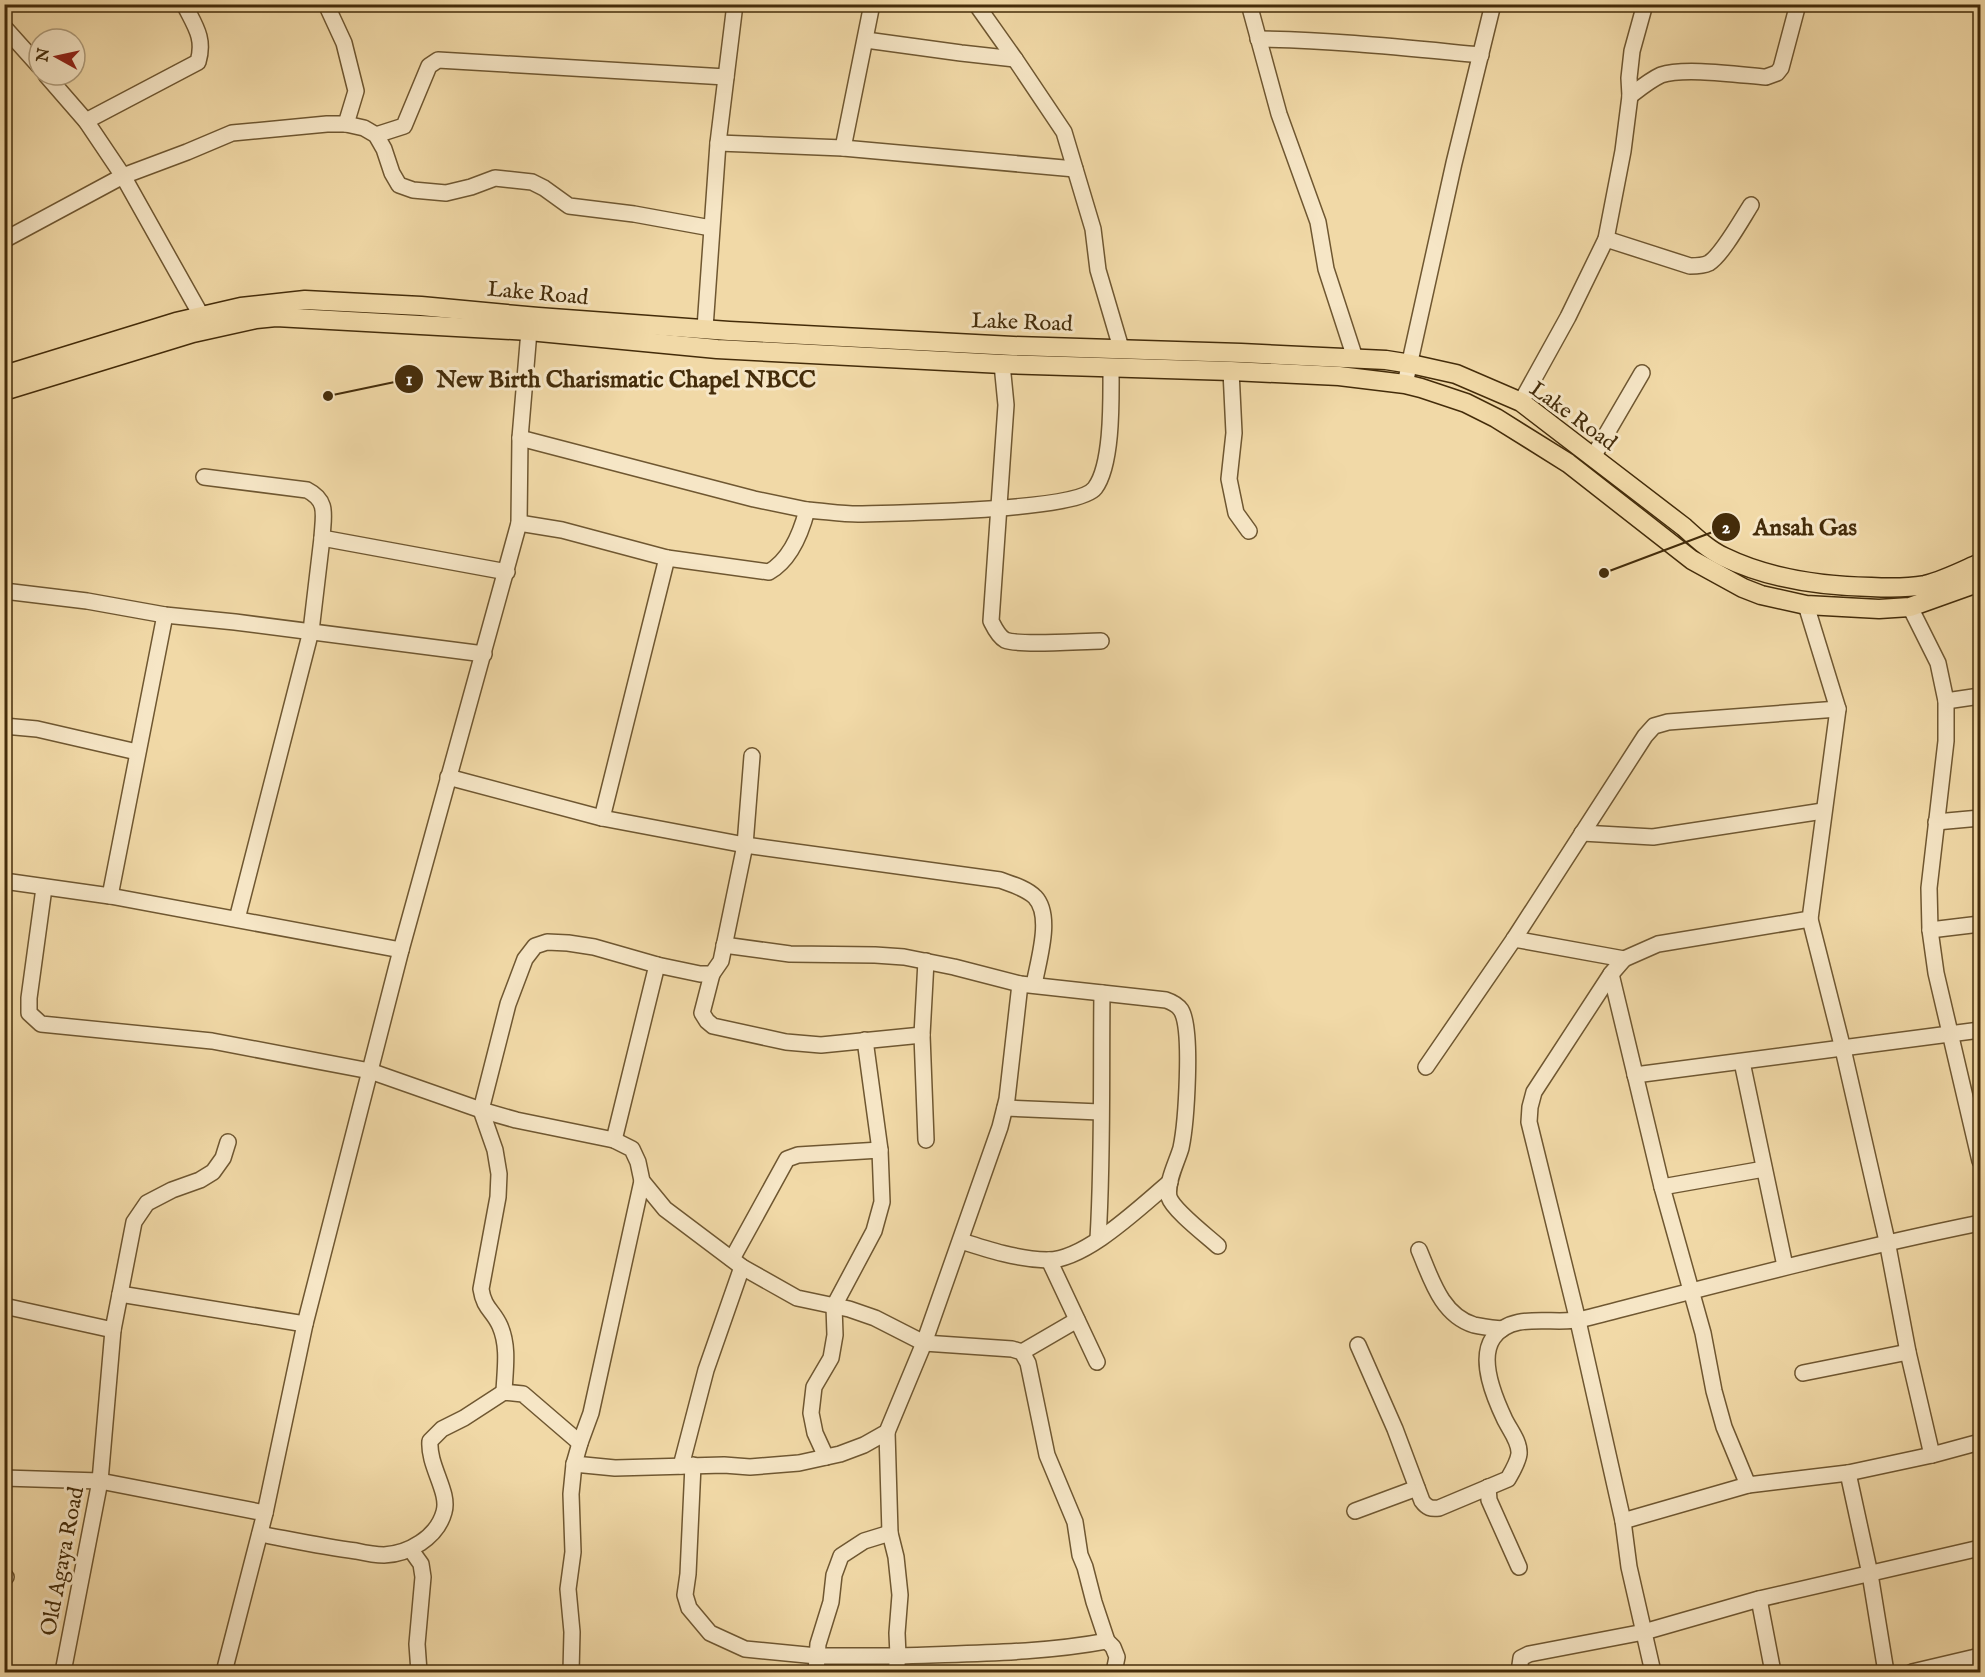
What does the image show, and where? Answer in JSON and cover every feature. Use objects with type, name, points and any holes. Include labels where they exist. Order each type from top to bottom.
[{"type":"main road","name":"Lake Road","points":[[4,391],[159,342],[241,307],[305,300],[970,344],[1355,358],[1411,364],[1456,374],[1521,402],[1704,544],[1722,556],[1785,578],[1820,584],[1888,588],[1939,581],[1980,563]]},
{"type":"main road","name":"Lake Road","points":[[4,375],[146,331],[205,322],[276,317],[529,331],[717,349],[1002,364],[1348,377],[1405,384],[1466,403],[1518,431],[1568,463],[1692,560],[1743,588],[1761,595],[1806,605],[1879,609],[1910,607],[1980,582]]},
{"type":"street","points":[[86,121],[198,62],[201,38],[184,4]]},
{"type":"street","points":[[326,4],[344,43],[356,91],[346,124]]},
{"type":"street","points":[[705,328],[718,143],[735,4]]},
{"type":"street","points":[[843,148],[872,4]]},
{"type":"street","points":[[976,4],[1064,132],[1093,229],[1098,270],[1121,348]]},
{"type":"street","points":[[1249,4],[1279,114],[1318,222],[1326,269],[1355,358]]},
{"type":"street","points":[[1405,384],[1454,163],[1493,4]]},
{"type":"street","points":[[1521,402],[1568,317],[1606,239],[1623,151],[1630,96],[1632,51],[1645,4]]},
{"type":"street","points":[[1630,96],[1659,76],[1670,73],[1766,77],[1777,73],[1784,61],[1798,4]]},
{"type":"street","points":[[4,27],[27,53]]},
{"type":"street","points":[[1258,39],[1335,42],[1481,55]]},
{"type":"street","points":[[866,40],[961,54],[1015,58]]},
{"type":"street","points":[[376,135],[404,126],[429,66],[438,60],[726,77]]},
{"type":"street","points":[[56,87],[86,121],[123,176],[205,322]]},
{"type":"street","points":[[4,240],[123,176],[232,133],[283,127],[346,124],[364,128],[376,135],[399,185],[413,190],[446,193],[495,178],[532,182],[569,207],[634,214],[711,228]]},
{"type":"street","points":[[718,143],[843,148],[1075,169]]},
{"type":"street","points":[[1606,239],[1690,266],[1700,266],[1707,264],[1719,254],[1752,205]]},
{"type":"street","points":[[224,1672],[265,1513],[305,1324],[401,950],[519,523],[520,438],[529,331]]},
{"type":"street","points":[[1002,364],[1006,405],[991,621],[996,631],[1005,639],[1021,643],[1101,641]]},
{"type":"street","points":[[520,438],[754,499],[807,510],[856,514],[907,513],[1052,503],[1082,497],[1095,489],[1106,466],[1111,367]]},
{"type":"street","points":[[1231,371],[1234,433],[1229,479],[1236,513],[1249,531]]},
{"type":"street","points":[[1593,457],[1642,373]]},
{"type":"street","points":[[204,477],[307,490],[317,495],[322,502],[322,538],[311,631],[237,919]]},
{"type":"street","points":[[519,523],[562,530],[667,558],[769,572],[780,566],[786,557],[797,539],[807,510]]},
{"type":"street","points":[[322,538],[507,572]]},
{"type":"street","points":[[602,818],[667,558]]},
{"type":"street","points":[[4,591],[87,601],[165,615],[311,631],[484,654]]},
{"type":"street","points":[[1806,605],[1838,709],[1810,919],[1843,1049],[1887,1242],[1908,1352],[1932,1455]]},
{"type":"street","points":[[1910,607],[1938,663],[1946,700],[1946,741],[1929,888],[1930,930],[1936,973],[1980,1161]]},
{"type":"street","points":[[110,896],[136,752],[165,615]]},
{"type":"street","points":[[1946,700],[1980,696]]},
{"type":"street","points":[[1426,1067],[1514,939],[1645,736],[1654,726],[1668,722],[1838,709]]},
{"type":"street","points":[[4,726],[37,729],[136,752]]},
{"type":"street","points":[[752,756],[745,845],[721,961],[712,974],[702,1013],[713,1026],[776,1040],[820,1045],[922,1035]]},
{"type":"street","points":[[448,777],[602,818],[745,845],[1000,880],[1034,896],[1043,910],[1043,929],[1027,984],[1000,1127],[924,1343],[887,1432],[890,1533],[896,1557],[900,1595],[896,1672]]},
{"type":"street","points":[[1582,833],[1653,837],[1823,811]]},
{"type":"street","points":[[1936,822],[1980,818]]},
{"type":"street","points":[[4,881],[110,896],[401,950]]},
{"type":"street","points":[[45,888],[29,998],[29,1013],[41,1024],[212,1041],[370,1071],[481,1110],[516,1120],[614,1140],[632,1149],[638,1162],[642,1182],[591,1413],[579,1443],[574,1464],[571,1494],[573,1552],[568,1589],[572,1632],[571,1672]]},
{"type":"street","points":[[1653,1672],[1629,1567],[1623,1521],[1578,1320],[1529,1122],[1530,1107],[1534,1092],[1611,974],[1624,959],[1658,944],[1810,919]]},
{"type":"street","points":[[1930,930],[1980,924]]},
{"type":"street","points":[[1514,939],[1624,959]]},
{"type":"street","points":[[504,1392],[506,1343],[499,1323],[483,1302],[481,1289],[498,1197],[499,1174],[495,1150],[481,1110],[508,1004],[525,959],[535,946],[548,942],[568,943],[594,947],[657,965],[699,974],[712,974]]},
{"type":"street","points":[[724,945],[790,954],[904,957],[1027,984],[1166,1000],[1177,1005],[1183,1012],[1188,1051],[1187,1092],[1181,1146],[1170,1182],[1169,1196],[1175,1208],[1218,1246]]},
{"type":"street","points":[[926,962],[922,1035],[927,1140]]},
{"type":"street","points":[[614,1140],[657,965]]},
{"type":"street","points":[[1611,974],[1662,1187],[1703,1333],[1714,1391],[1724,1427],[1748,1485]]},
{"type":"street","points":[[1098,1239],[1102,1184],[1100,1112],[1102,993]]},
{"type":"street","points":[[1635,1075],[1980,1030]]},
{"type":"street","points":[[826,1457],[815,1433],[811,1413],[814,1387],[831,1358],[835,1335],[834,1306],[874,1231],[882,1202],[880,1150],[865,1040]]},
{"type":"street","points":[[1742,1062],[1785,1266]]},
{"type":"street","points":[[1005,1108],[1100,1112]]},
{"type":"street","points":[[228,1142],[223,1158],[213,1172],[147,1203],[134,1222],[113,1330],[100,1481],[265,1513]]},
{"type":"street","points":[[880,1150],[798,1155],[787,1159],[737,1264],[706,1370],[687,1465],[688,1574],[685,1595],[689,1608],[710,1633],[745,1649],[817,1656],[898,1656],[1034,1650],[1107,1641]]},
{"type":"street","points":[[1662,1187],[1764,1169]]},
{"type":"street","points":[[642,1182],[665,1209],[737,1264],[798,1298],[875,1318],[924,1343],[1012,1349],[1022,1352],[1028,1363],[1047,1455],[1075,1522],[1080,1555],[1107,1641],[1113,1647],[1117,1657],[1114,1672]]},
{"type":"street","points":[[961,1241],[1000,1253],[1049,1260],[1069,1256],[1098,1239],[1170,1182]]},
{"type":"street","points":[[1358,1345],[1426,1506],[1432,1509],[1439,1508],[1508,1479],[1519,1454],[1516,1441],[1505,1420],[1488,1375],[1488,1354],[1492,1339],[1502,1329],[1527,1322],[1578,1320],[1785,1266],[1980,1223]]},
{"type":"street","points":[[1419,1250],[1440,1297],[1452,1311],[1462,1320],[1474,1325],[1502,1329]]},
{"type":"street","points":[[1049,1260],[1097,1362]]},
{"type":"street","points":[[120,1294],[305,1324]]},
{"type":"street","points":[[4,1306],[113,1330]]},
{"type":"street","points":[[1022,1352],[1077,1320]]},
{"type":"street","points":[[1803,1373],[1908,1352]]},
{"type":"street","points":[[260,1534],[383,1555],[411,1550],[434,1532],[445,1512],[443,1490],[429,1452],[430,1441],[442,1429],[464,1419],[504,1392],[523,1394],[579,1443]]},
{"type":"street","points":[[574,1464],[615,1468],[687,1465],[769,1466],[799,1463],[840,1454],[864,1445],[887,1432]]},
{"type":"street","points":[[1623,1521],[1748,1485],[1848,1473],[1980,1443]]},
{"type":"street","points":[[1848,1473],[1870,1574],[1886,1672]]},
{"type":"street","name":"Old Agaya Road","points":[[4,1478],[100,1481],[63,1672]]},
{"type":"street","points":[[1488,1487],[1489,1500],[1518,1567]]},
{"type":"street","points":[[1354,1511],[1418,1488]]},
{"type":"street","points":[[816,1672],[818,1644],[831,1602],[834,1575],[841,1556],[864,1541],[890,1533]]},
{"type":"street","points":[[1519,1672],[1521,1659],[1529,1653],[1644,1632],[1759,1599],[1980,1548]]},
{"type":"street","points":[[411,1550],[421,1564],[423,1577],[417,1644],[419,1672]]},
{"type":"street","points":[[1759,1599],[1773,1672]]},
{"type":"street","points":[[1912,1672],[1980,1656]]},
{"type":"place","name":"New Birth Charismatic Chapel NBCC","points":[[328,396]]},
{"type":"place","name":"Ansah Gas","points":[[1604,573]]}]
